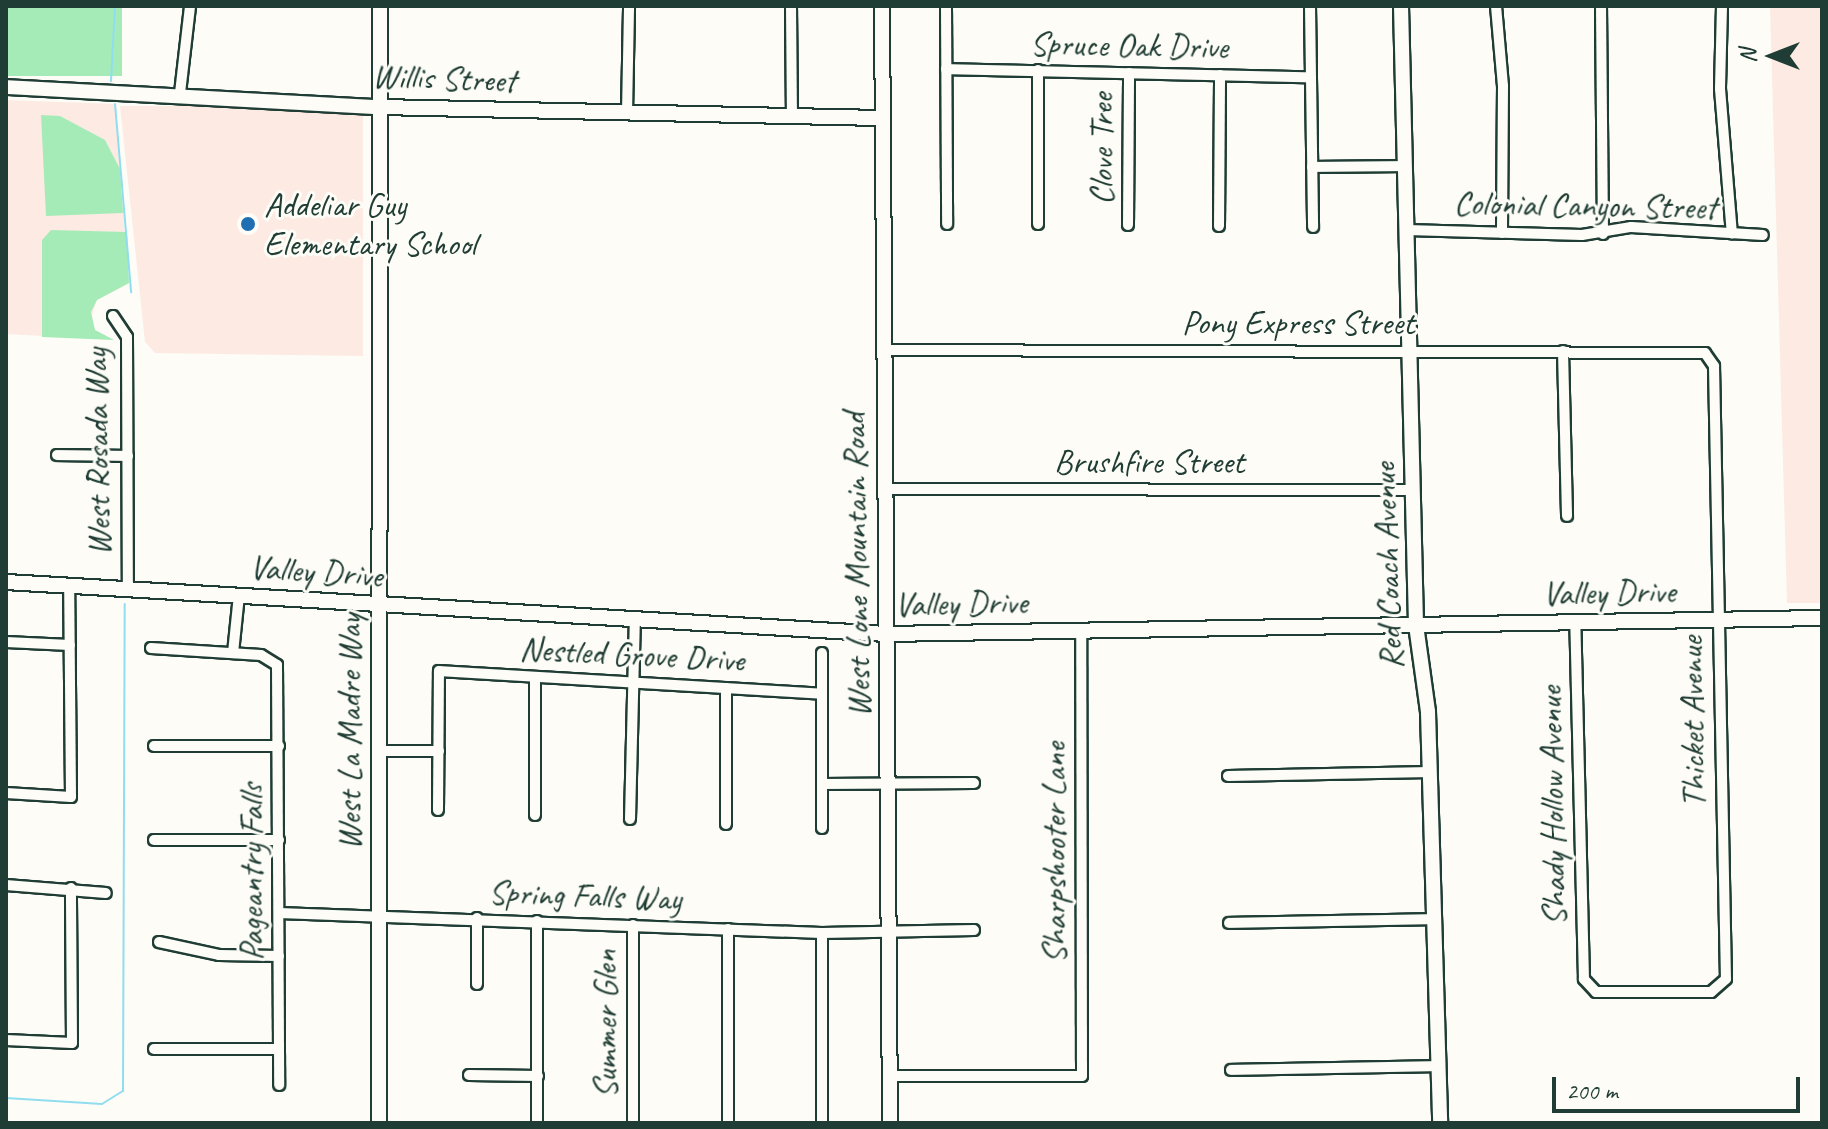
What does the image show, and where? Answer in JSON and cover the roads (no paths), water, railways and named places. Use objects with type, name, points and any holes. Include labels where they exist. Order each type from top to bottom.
[{"type":"street","points":[[180,93],[190,6]]},
{"type":"street","name":"West La Madre Way","points":[[379,1123],[380,6]]},
{"type":"street","points":[[627,113],[629,6]]},
{"type":"street","points":[[791,6],[792,116]]},
{"type":"street","name":"West Lone Mountain Road","points":[[882,6],[890,1123]]},
{"type":"street","points":[[946,6],[947,224]]},
{"type":"street","points":[[1310,6],[1313,227]]},
{"type":"street","name":"Red Coach Avenue","points":[[1401,6],[1416,625],[1431,772],[1440,1123]]},
{"type":"street","points":[[1496,6],[1503,86],[1502,233]]},
{"type":"street","points":[[1601,6],[1603,234]]},
{"type":"street","points":[[1722,6],[1720,89],[1732,234]]},
{"type":"street","name":"Spruce Oak Drive","points":[[946,69],[1311,77]]},
{"type":"street","points":[[1038,70],[1038,224]]},
{"type":"street","name":"Clove Tree","points":[[1128,225],[1129,73]]},
{"type":"street","points":[[1219,226],[1220,75]]},
{"type":"street","name":"Willis Street","points":[[6,87],[180,93],[380,107],[881,118]]},
{"type":"street","points":[[1312,167],[1406,166]]},
{"type":"street","name":"Colonial Canyon Street","points":[[1407,230],[1603,234],[1631,227],[1763,235]]},
{"type":"street","name":"West Rosada Way","points":[[113,316],[127,337],[128,589]]},
{"type":"street","name":"Pony Express Street","points":[[883,350],[1697,350],[1711,358]]},
{"type":"street","points":[[1563,351],[1567,516]]},
{"type":"street","name":"Thicket Avenue","points":[[1588,988],[1596,992],[1654,992],[1721,988],[1726,979],[1711,358]]},
{"type":"street","points":[[57,455],[128,456]]},
{"type":"street","name":"Brushfire Street","points":[[885,489],[1414,490]]},
{"type":"street","name":"Valley Drive","points":[[6,582],[886,634],[1822,618]]},
{"type":"street","points":[[6,793],[71,797],[69,585]]},
{"type":"street","points":[[151,648],[233,653],[239,595]]},
{"type":"street","points":[[630,819],[635,619]]},
{"type":"street","name":"Shady Hollow Avenue","points":[[1575,622],[1588,988]]},
{"type":"street","name":"Sharpshooter Lane","points":[[890,1076],[1082,1076],[1081,631]]},
{"type":"street","points":[[6,642],[70,645]]},
{"type":"street","name":"Pageantry Falls","points":[[233,653],[273,660],[279,673],[279,1085]]},
{"type":"street","points":[[822,653],[822,828]]},
{"type":"street","name":"Nestled Grove Drive","points":[[439,751],[439,671],[821,694]]},
{"type":"street","points":[[535,677],[535,815]]},
{"type":"street","points":[[726,688],[726,824]]},
{"type":"street","points":[[154,746],[279,746]]},
{"type":"street","points":[[379,751],[439,751],[438,810]]},
{"type":"street","points":[[1228,776],[1431,772]]},
{"type":"street","points":[[822,784],[974,783]]},
{"type":"street","points":[[154,840],[279,840]]},
{"type":"street","points":[[6,885],[106,893]]},
{"type":"street","points":[[6,1040],[72,1043],[71,888]]},
{"type":"street","name":"Spring Falls Way","points":[[279,913],[822,933],[974,930]]},
{"type":"street","points":[[477,918],[477,984]]},
{"type":"street","points":[[1229,923],[1435,919]]},
{"type":"street","points":[[537,921],[537,1123]]},
{"type":"street","name":"Summer Glen","points":[[633,925],[633,1123]]},
{"type":"street","points":[[728,929],[728,1123]]},
{"type":"street","points":[[822,933],[822,1123]]},
{"type":"street","points":[[159,942],[219,955],[279,956]]},
{"type":"street","points":[[154,1049],[279,1049]]},
{"type":"street","points":[[1231,1070],[1438,1066]]},
{"type":"street","points":[[469,1075],[538,1076]]},
{"type":"waterway","points":[[111,81],[115,6]]},
{"type":"waterway","points":[[115,104],[131,292]]},
{"type":"waterway","points":[[6,1098],[102,1104],[123,1091],[125,604]]},
{"type":"place","name":"Addeliar Guy Elementary School","points":[[248,224]]}]
